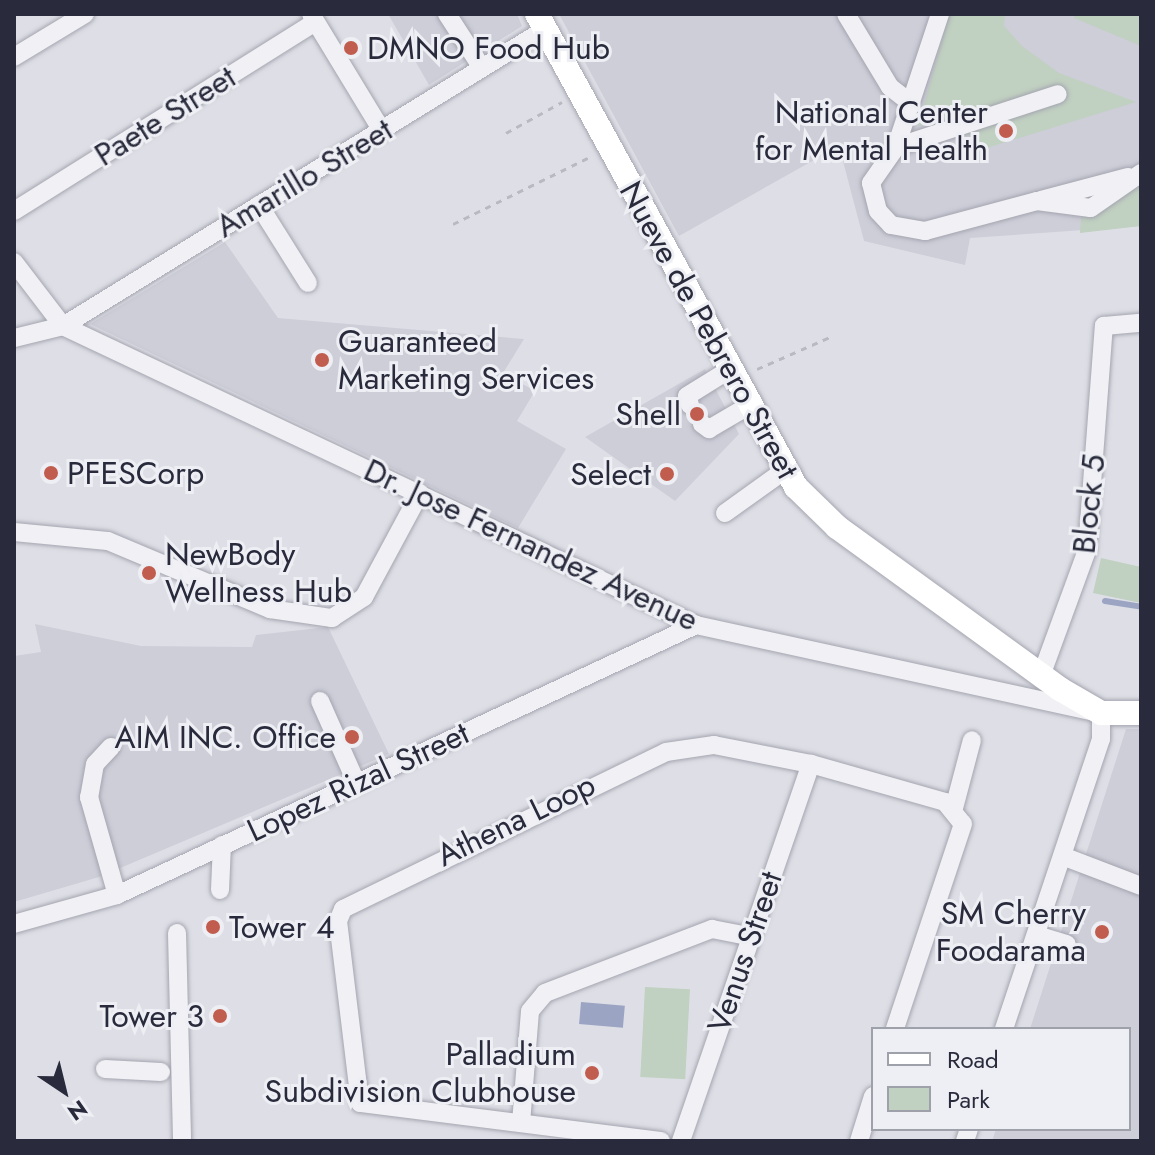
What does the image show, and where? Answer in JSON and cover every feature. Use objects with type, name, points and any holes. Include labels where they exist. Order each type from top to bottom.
[{"type":"main road","name":"Nueve de Pebrero Street","points":[[541,22],[785,470],[837,527],[1041,676],[1101,713]]},
{"type":"main road","points":[[1101,713],[1141,713]]},
{"type":"street","points":[[14,57],[85,14]]},
{"type":"street","points":[[447,14],[482,68]]},
{"type":"street","points":[[846,14],[890,87],[908,101]]},
{"type":"street","points":[[940,14],[908,101],[896,147],[871,183],[878,211],[891,225],[925,231],[1037,201],[1091,208],[1138,174]]},
{"type":"street","points":[[313,18],[382,131]]},
{"type":"street","name":"Paete Street","points":[[14,211],[313,18]]},
{"type":"street","name":"Amarillo Street","points":[[14,338],[63,326],[482,68],[541,22]]},
{"type":"street","points":[[896,147],[1058,94]]},
{"type":"street","points":[[259,205],[308,283]]},
{"type":"street","name":"Dr. Jose Fernandez Avenue","points":[[14,262],[63,326],[696,625],[1101,713]]},
{"type":"street","name":"Block 5","points":[[1041,676],[1087,550],[1104,326],[1141,323]]},
{"type":"street","points":[[690,405],[687,396],[731,375]]},
{"type":"street","points":[[702,424],[709,429],[748,406]]},
{"type":"street","points":[[725,513],[785,470]]},
{"type":"street","points":[[14,532],[108,541],[270,609],[332,618],[364,597],[420,493]]},
{"type":"street","name":"Lopez Rizal Street","points":[[14,924],[117,895],[696,625]]},
{"type":"street","points":[[320,701],[357,784]]},
{"type":"street","points":[[1005,1027],[1065,857],[1101,739],[1101,713]]},
{"type":"street","points":[[896,1027],[963,824],[954,808],[972,740]]},
{"type":"street","name":"Athena Loop","points":[[661,1141],[360,1103],[338,921],[343,909],[666,752],[714,745],[811,764],[954,808]]},
{"type":"street","points":[[111,747],[95,764],[89,797],[117,895]]},
{"type":"street","name":"Venus Street","points":[[681,1141],[748,936],[811,764]]},
{"type":"street","points":[[220,890],[222,845]]},
{"type":"street","points":[[1065,857],[1141,886]]},
{"type":"street","points":[[521,1123],[530,1011],[545,993],[712,929],[748,936]]},
{"type":"street","points":[[177,933],[182,1141]]},
{"type":"street","points":[[1037,935],[1067,944]]},
{"type":"street","points":[[105,1069],[161,1072]]},
{"type":"street","points":[[859,1141],[871,1102]]},
{"type":"path","points":[[506,133],[566,99]]},
{"type":"path","points":[[453,224],[501,199],[504,205],[607,147]]},
{"type":"path","points":[[731,375],[830,337]]},
{"type":"shaded area","points":[[388,14],[517,14],[522,26],[429,85]]},
{"type":"shaded area","points":[[559,14],[1141,14],[1141,226],[970,238],[965,265],[864,241],[839,146],[679,236]]},
{"type":"shaded area","points":[[225,242],[278,318],[524,339],[503,373],[535,391],[517,421],[566,449],[518,528],[90,324]]},
{"type":"shaded area","points":[[705,369],[739,434],[675,501],[585,437]]},
{"type":"shaded area","points":[[35,624],[141,646],[252,647],[256,635],[328,627],[389,754],[99,877],[14,902],[14,656],[41,652]]},
{"type":"shaded area","name":"SM Cherry Foodarama","points":[[1126,729],[1141,729],[1141,1141],[992,1141],[995,1131],[1131,1131],[1131,1027],[1031,1027]]},
{"type":"green space","points":[[949,14],[1005,14],[1004,26],[1022,46],[1059,73],[1136,102],[980,150],[954,118],[918,126]]},
{"type":"green space","points":[[1074,14],[1141,14],[1141,46],[1074,18]]},
{"type":"green space","points":[[1141,177],[1141,226],[1080,233],[1081,218]]},
{"type":"green space","points":[[1101,558],[1141,567],[1141,603],[1093,593]]},
{"type":"green space","points":[[645,987],[690,989],[685,1079],[640,1077]]},
{"type":"water","points":[[581,1002],[625,1006],[623,1028],[579,1024]]},
{"type":"waterway","points":[[1105,601],[1141,607]]},
{"type":"place","name":"DMNO Food Hub","points":[[351,48]]},
{"type":"place","name":"National Center for Mental Health","points":[[1006,131]]},
{"type":"place","name":"Guaranteed Marketing Services","points":[[322,360]]},
{"type":"place","name":"Shell","points":[[697,414]]},
{"type":"place","name":"PFESCorp","points":[[51,473]]},
{"type":"place","name":"Select","points":[[667,474]]},
{"type":"place","name":"NewBody Wellness Hub","points":[[149,573]]},
{"type":"place","name":"AIM INC. Office","points":[[352,737]]},
{"type":"place","name":"Tower 4","points":[[213,927]]},
{"type":"place","name":"SM Cherry Foodarama","points":[[1102,932]]},
{"type":"place","name":"Tower 3","points":[[220,1016]]},
{"type":"place","name":"Palladium Subdivision Clubhouse","points":[[592,1073]]}]
